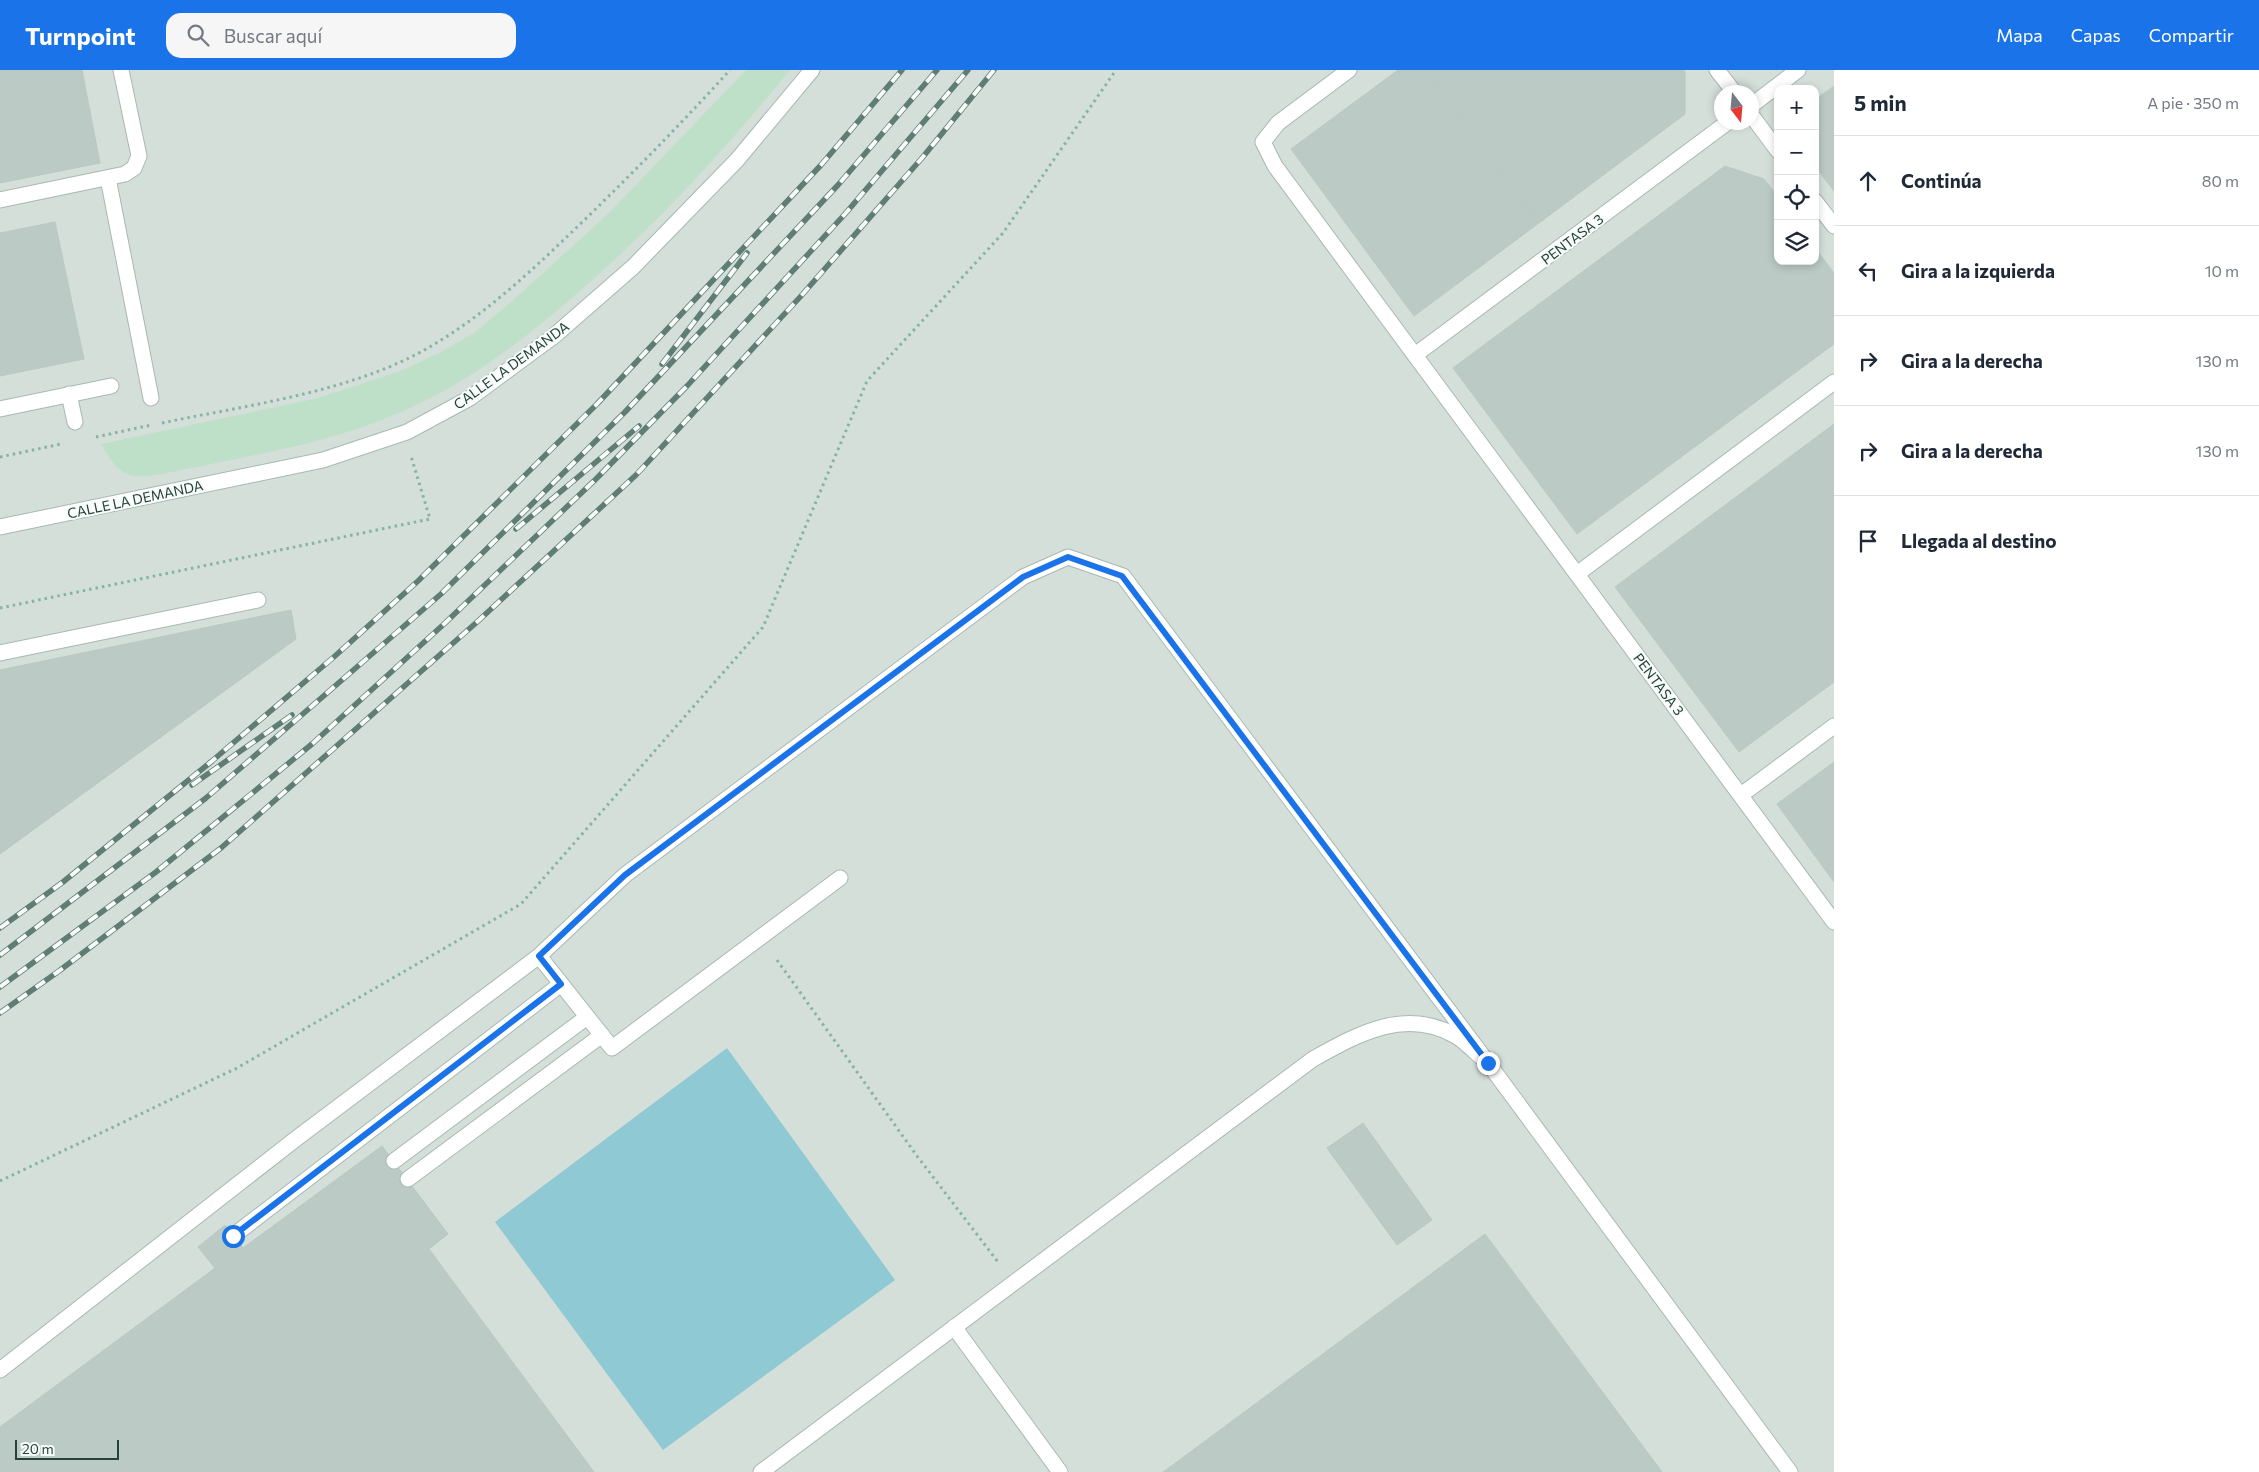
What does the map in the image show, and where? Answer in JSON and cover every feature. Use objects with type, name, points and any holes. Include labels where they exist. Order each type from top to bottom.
[{"type":"street","points":[[0,200],[125,174],[134,168],[139,156],[121,70]]},
{"type":"street","name":"CALLE LA DEMANDA","points":[[0,528],[323,460],[407,432],[470,398],[554,336],[633,267],[737,160],[812,70]]},
{"type":"street","name":"PENTASA 3","points":[[1349,70],[1278,123],[1263,142],[1275,166],[1834,922]]},
{"type":"street","points":[[1717,70],[1729,85]]},
{"type":"street","points":[[1759,100],[1798,70]]},
{"type":"street","points":[[1759,125],[1774,146]]},
{"type":"street","name":"PENTASA 3","points":[[1416,355],[1717,130]]},
{"type":"street","points":[[108,178],[151,398]]},
{"type":"street","points":[[1819,206],[1834,226]]},
{"type":"street","points":[[1577,574],[1834,382]]},
{"type":"street","points":[[0,409],[111,386]]},
{"type":"street","points":[[69,394],[75,422]]},
{"type":"street","points":[[0,1370],[297,1138],[539,956],[625,875],[1023,577],[1068,557],[1122,576],[1488,1063],[1790,1472]]},
{"type":"street","points":[[0,654],[258,600]]},
{"type":"street","points":[[1741,795],[1834,726]]},
{"type":"street","points":[[539,956],[612,1048],[840,878]]},
{"type":"street","points":[[233,1236],[561,984]]},
{"type":"street","points":[[394,1161],[587,1017]]},
{"type":"street","points":[[761,1472],[1312,1059],[1359,1034],[1400,1023],[1431,1025],[1457,1037],[1488,1063]]},
{"type":"street","points":[[408,1179],[602,1035]]},
{"type":"street","points":[[954,1327],[1060,1472]]},
{"type":"path","points":[[88,438],[315,392],[417,354],[479,316],[524,278],[613,193],[730,70]]},
{"type":"path","points":[[0,1181],[236,1068],[521,904],[763,627],[866,381],[1003,233],[1116,70]]},
{"type":"path","points":[[0,457],[68,442]]},
{"type":"path","points":[[0,608],[430,519],[410,452]]},
{"type":"path","points":[[777,960],[917,1156],[1014,1282]]},
{"type":"shaded area","points":[[0,70],[1834,70],[1834,1472],[0,1472]]},
{"type":"green space","points":[[746,70],[790,70],[740,130],[687,188],[632,243],[553,314],[511,347],[466,378],[419,404],[366,426],[280,450],[150,476],[133,476],[126,473],[119,469],[107,455],[101,444],[318,398],[403,370],[443,351],[474,333],[608,214]]},
{"type":"water","points":[[727,1048],[895,1280],[663,1450],[495,1222]]},
{"type":"building","points":[[0,70],[82,70],[100,163],[0,183]]},
{"type":"building","points":[[1398,70],[1426,70],[1539,223],[1414,316],[1291,149]]},
{"type":"building","points":[[1426,70],[1684,70],[1685,114],[1539,223]]},
{"type":"building","points":[[1834,86],[1834,191],[1819,171],[1819,97]]},
{"type":"building","points":[[1725,166],[1764,179],[1774,192],[1774,265],[1819,265],[1819,253],[1834,273],[1834,344],[1577,534],[1453,368]]},
{"type":"building","points":[[55,222],[84,359],[0,376],[0,233]]},
{"type":"building","points":[[1834,424],[1834,682],[1739,752],[1615,587]]},
{"type":"building","points":[[291,610],[296,639],[0,854],[0,670]]},
{"type":"building","points":[[1834,762],[1834,882],[1777,804]]},
{"type":"building","points":[[1363,1123],[1432,1220],[1397,1245],[1327,1148]]},
{"type":"building","points":[[382,1146],[448,1234],[429,1249],[594,1472],[0,1472],[0,1427],[215,1268],[198,1247],[225,1225],[243,1248]]},
{"type":"building","points":[[1485,1234],[1662,1472],[1163,1472],[1170,1467]]},
{"type":"railway","points":[[0,928],[63,882],[212,761],[335,656],[418,581],[597,404],[821,165],[902,70]]},
{"type":"railway","points":[[0,955],[206,798],[441,594],[625,412],[838,185],[937,70]]},
{"type":"railway","points":[[0,987],[156,872],[312,744],[444,624],[596,479],[687,386],[845,214],[968,70]]},
{"type":"railway","points":[[0,1013],[59,971],[221,848],[477,622],[636,475],[801,296],[922,158],[994,70]]},
{"type":"railway","points":[[662,364],[747,253]]},
{"type":"railway","points":[[516,529],[639,426]]},
{"type":"railway","points":[[192,785],[292,715]]},
{"type":"route","points":[[233,1236],[561,984],[539,956],[625,875],[1023,577],[1068,557],[1122,576],[1488,1063]]}]
